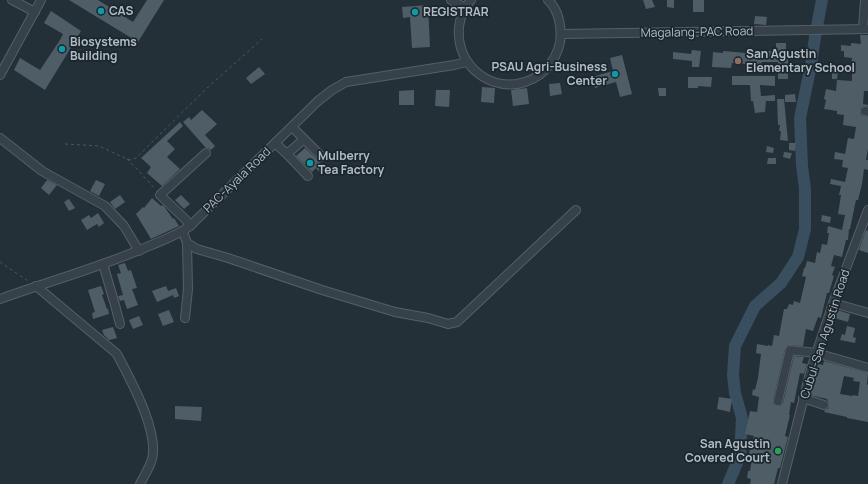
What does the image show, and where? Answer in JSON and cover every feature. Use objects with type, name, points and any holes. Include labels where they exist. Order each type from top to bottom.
[{"type":"street","points":[[12,0],[35,12]]},
{"type":"street","points":[[0,75],[41,0]]},
{"type":"street","points":[[451,0],[465,8]]},
{"type":"street","points":[[471,0],[465,8],[459,26],[459,45],[467,62],[478,74],[492,82],[508,85],[525,82],[539,75],[551,64],[558,50],[561,34],[558,17],[548,0]]},
{"type":"street","points":[[866,0],[866,29]]},
{"type":"street","name":"Magalang-PAC Road","points":[[561,34],[866,29]]},
{"type":"street","name":"PAC-Ayala Road","points":[[0,299],[139,251],[183,232],[318,102],[332,90],[346,82],[467,62]]},
{"type":"street","points":[[292,127],[322,157]]},
{"type":"street","points":[[0,138],[42,171],[105,206],[124,226],[139,251]]},
{"type":"street","points":[[287,154],[304,139]]},
{"type":"street","points":[[275,143],[308,176]]},
{"type":"street","points":[[190,226],[186,220],[160,195],[206,153]]},
{"type":"street","points":[[187,243],[197,249],[322,290],[395,312],[428,318],[448,324],[457,322],[576,210]]},
{"type":"street","name":"Cubul-San Agustin Road","points":[[782,484],[803,398],[816,353],[833,303],[865,228],[868,210]]},
{"type":"street","points":[[183,232],[187,243],[188,288],[185,318]]},
{"type":"street","points":[[103,264],[120,324]]},
{"type":"street","points":[[36,286],[118,356],[138,398],[150,428],[154,445],[152,460],[140,484]]},
{"type":"street","points":[[833,303],[868,313]]},
{"type":"street","points":[[778,401],[790,350],[816,353],[868,368]]},
{"type":"street","points":[[803,398],[824,405]]},
{"type":"path","points":[[127,159],[131,160],[136,158],[206,89],[262,39]]},
{"type":"path","points":[[65,144],[99,146],[127,159],[160,195]]},
{"type":"path","points":[[0,262],[36,286]]},
{"type":"building","name":"CAS","points":[[69,0],[98,0],[133,22],[147,0],[164,0],[138,42]]},
{"type":"building","points":[[643,0],[652,0],[655,7],[646,9]]},
{"type":"building","points":[[667,0],[674,0],[674,8],[667,7]]},
{"type":"building","points":[[693,0],[704,0],[704,12],[693,12]]},
{"type":"building","points":[[428,5],[430,47],[412,48],[410,17],[403,18],[402,7]]},
{"type":"building","name":"Biosystems Building","points":[[51,11],[81,31],[45,90],[14,70],[20,58],[40,70],[60,40],[63,34],[44,23]]},
{"type":"building","points":[[755,16],[767,17],[766,25],[754,24]]},
{"type":"building","points":[[860,35],[868,35],[868,91],[864,91],[863,104],[868,106],[862,107],[860,112],[861,115],[868,117],[868,149],[866,160],[868,160],[868,170],[864,169],[858,200],[856,200],[849,229],[848,240],[846,240],[842,257],[834,255],[831,266],[835,267],[832,275],[834,276],[829,293],[827,293],[821,318],[818,317],[813,331],[806,329],[803,346],[788,345],[785,349],[773,400],[775,405],[780,406],[783,403],[794,356],[804,357],[802,363],[807,364],[804,374],[800,373],[794,403],[791,402],[790,415],[785,436],[788,437],[774,484],[750,484],[751,479],[747,478],[748,471],[750,471],[752,455],[749,454],[750,449],[752,449],[754,436],[745,434],[750,411],[757,412],[759,397],[752,395],[758,378],[761,354],[756,353],[757,344],[772,346],[774,335],[779,336],[784,309],[787,309],[789,304],[793,305],[794,301],[800,303],[806,277],[802,276],[804,268],[807,261],[815,263],[817,252],[820,253],[822,244],[827,245],[829,233],[827,233],[828,226],[842,230],[845,215],[838,214],[841,186],[830,184],[831,179],[845,182],[848,168],[842,167],[843,160],[834,159],[835,152],[845,154],[848,138],[854,139],[856,127],[843,125],[844,115],[837,114],[837,111],[824,109],[826,100],[824,99],[826,89],[836,91],[837,80],[852,81],[852,58],[844,57],[844,51],[841,51],[841,45],[851,46],[851,43],[861,44]]},
{"type":"building","points":[[776,43],[786,43],[788,79],[778,79],[778,62],[762,62],[761,65],[732,63],[731,68],[712,67],[713,52],[723,53],[723,51],[763,56],[763,51],[776,51]]},
{"type":"building","points":[[692,50],[701,51],[699,67],[692,67],[692,61],[673,59],[673,52],[691,54]]},
{"type":"building","name":"PSAU Agri-Business Center","points":[[622,55],[632,94],[620,97],[616,82],[595,88],[592,77],[613,71],[610,58]]},
{"type":"building","points":[[259,67],[265,74],[251,84],[246,78]]},
{"type":"building","points":[[832,70],[838,70],[837,79],[832,79]]},
{"type":"building","points":[[732,76],[775,76],[775,86],[760,85],[761,96],[775,95],[775,101],[766,101],[765,112],[755,113],[753,101],[751,101],[750,85],[732,85]]},
{"type":"building","points":[[688,77],[712,77],[711,87],[698,86],[698,88],[688,88]]},
{"type":"building","points":[[560,83],[562,94],[550,96],[549,84]]},
{"type":"building","points":[[482,87],[495,88],[494,103],[481,102]]},
{"type":"building","points":[[527,88],[529,104],[513,106],[511,90]]},
{"type":"building","points":[[658,88],[666,88],[666,96],[659,96]]},
{"type":"building","points":[[414,90],[414,105],[399,105],[399,91]]},
{"type":"building","points":[[436,90],[450,90],[449,107],[435,106]]},
{"type":"building","points":[[795,94],[796,102],[785,102],[785,95]]},
{"type":"building","points":[[777,99],[784,99],[788,141],[780,140],[781,131],[779,131],[780,125],[778,125]]},
{"type":"building","points":[[202,110],[217,124],[205,135],[215,146],[211,150],[206,148],[183,122],[189,117],[191,120]]},
{"type":"building","points":[[180,122],[183,126],[167,141],[175,149],[167,157],[180,169],[162,186],[147,173],[151,167],[141,158]]},
{"type":"building","points":[[789,143],[796,143],[795,151],[789,150]]},
{"type":"building","points":[[767,146],[774,148],[773,153],[766,152]]},
{"type":"building","name":"Mulberry Tea Factory","points":[[305,148],[326,168],[320,173],[316,168],[312,172],[296,156]]},
{"type":"building","points":[[784,152],[792,153],[790,159],[783,157]]},
{"type":"building","points":[[768,158],[776,158],[776,164],[767,164]]},
{"type":"building","points":[[47,180],[57,185],[49,195],[41,188]]},
{"type":"building","points":[[96,180],[105,184],[99,196],[90,191]]},
{"type":"building","points":[[120,195],[125,202],[115,209],[110,202]]},
{"type":"building","points":[[181,195],[190,204],[184,209],[175,200]]},
{"type":"building","points":[[152,198],[161,206],[163,205],[179,226],[151,239],[136,214],[143,207],[144,208]]},
{"type":"building","points":[[69,199],[75,208],[69,211],[64,202]]},
{"type":"building","points":[[98,213],[104,223],[99,227],[97,224],[87,230],[81,220],[89,215],[91,218]]},
{"type":"building","points":[[822,215],[831,217],[830,223],[821,221]]},
{"type":"building","points":[[866,230],[868,231],[868,253],[859,250]]},
{"type":"building","points":[[125,263],[128,271],[131,270],[137,288],[132,289],[138,305],[127,309],[124,300],[120,301],[118,296],[123,295],[117,274],[121,273],[118,265]]},
{"type":"building","points":[[101,286],[104,294],[102,295],[109,314],[93,319],[92,313],[95,312],[88,290]]},
{"type":"building","points":[[166,286],[168,291],[176,288],[179,296],[174,298],[173,295],[157,302],[152,291]]},
{"type":"building","points":[[169,310],[174,322],[163,326],[158,314]]},
{"type":"building","points":[[837,310],[850,314],[848,322],[834,318]]},
{"type":"building","points":[[139,316],[143,325],[133,329],[129,320]]},
{"type":"building","points":[[847,326],[855,328],[853,337],[856,338],[855,343],[840,340],[842,334],[845,335]]},
{"type":"building","points":[[113,327],[117,338],[109,340],[104,335],[102,330]]},
{"type":"building","points":[[824,361],[868,373],[868,422],[824,412],[829,406],[827,399],[810,395],[818,364],[823,365]],"holes":[[[844,376],[854,378],[853,381],[860,382],[858,396],[840,394]]]},
{"type":"building","points":[[719,397],[732,399],[730,412],[717,409]]},
{"type":"building","points":[[175,406],[202,407],[201,421],[175,419]]},
{"type":"waterway","points":[[728,484],[740,456],[742,418],[735,393],[733,375],[735,346],[755,306],[781,283],[798,257],[805,229],[805,189],[802,166],[800,118],[822,0]]},
{"type":"place","name":"CAS","points":[[101,11]]},
{"type":"place","name":"REGISTRAR","points":[[415,12]]},
{"type":"place","name":"Biosystems Building","points":[[62,49]]},
{"type":"place","name":"San Agustin Elementary School","points":[[738,61]]},
{"type":"place","name":"PSAU Agri-Business Center","points":[[615,74]]},
{"type":"place","name":"Mulberry Tea Factory","points":[[310,163]]},
{"type":"place","name":"San Agustin Covered Court","points":[[778,451]]}]
